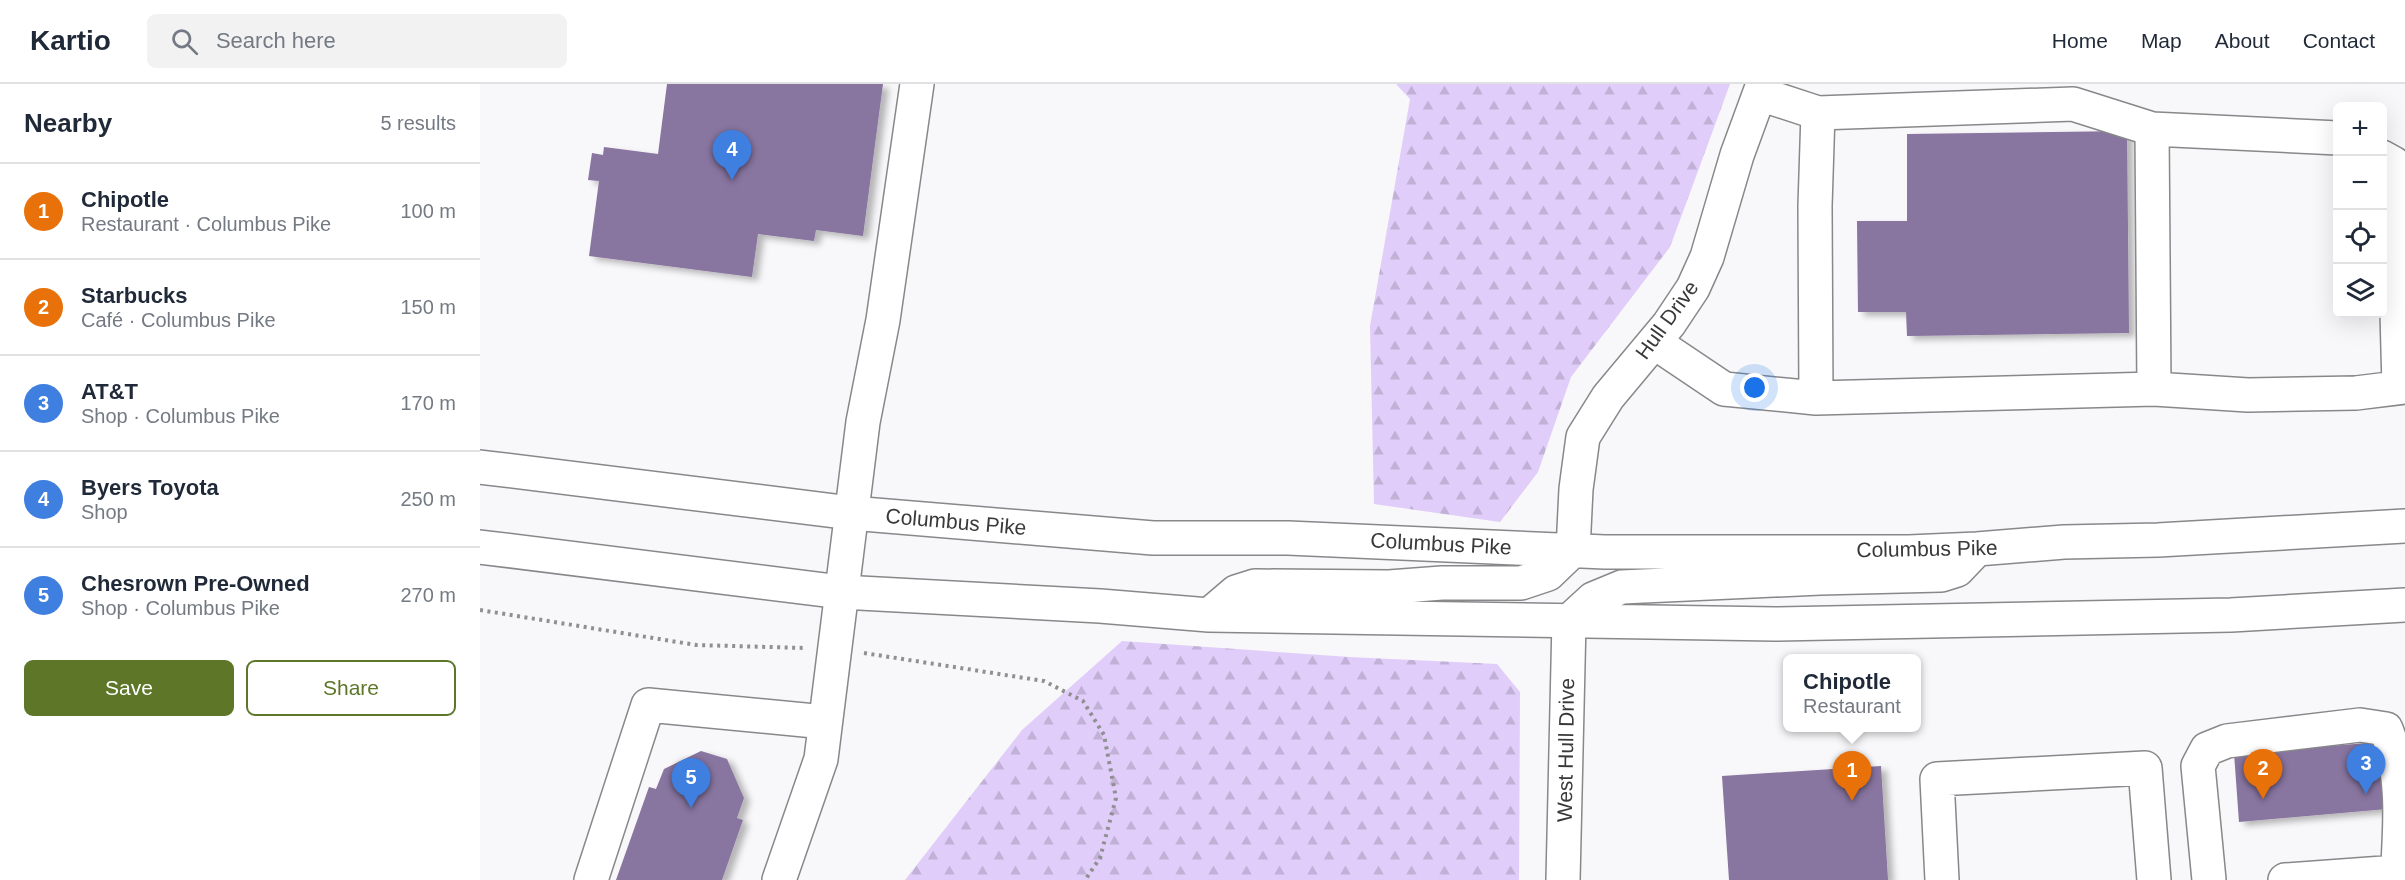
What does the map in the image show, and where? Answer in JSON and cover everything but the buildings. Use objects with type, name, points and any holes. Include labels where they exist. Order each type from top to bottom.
[{"type":"main road","points":[[779,880],[820,759],[863,422],[883,320],[917,84]]},
{"type":"main road","points":[[1762,89],[1818,113],[2073,104],[2152,129],[2333,138]]},
{"type":"main road","name":"Hull Drive","points":[[1573,550],[1576,489],[1583,437],[1608,397],[1654,342],[1694,288],[1707,257],[1737,155],[1762,89]]},
{"type":"main road","points":[[1816,398],[1815,206],[1818,113]]},
{"type":"main road","points":[[2152,129],[2154,389]]},
{"type":"main road","points":[[1654,342],[1724,389],[1816,398],[2154,389],[2248,395],[2355,393],[2402,387],[2393,163],[2387,160]]},
{"type":"main road","name":"Columbus Pike","points":[[480,467],[851,513],[1153,538],[1288,538],[1573,550],[1909,552],[2064,542],[2158,540],[2405,526]]},
{"type":"main road","points":[[480,547],[841,592],[1100,606],[1209,615],[1821,624],[2241,615],[2405,605]]},
{"type":"main road","points":[[1569,621],[1593,599],[1622,587],[1941,575],[1957,570],[1977,549]]},
{"type":"main road","points":[[1209,615],[1236,592],[1255,586],[1389,587],[1442,583],[1521,583],[1548,574],[1573,550]]},
{"type":"main road","name":"West Hull Drive","points":[[1563,880],[1569,621]]},
{"type":"main road","points":[[591,880],[648,705],[825,723]]},
{"type":"main road","points":[[2209,880],[2198,766],[2207,749],[2227,741],[2360,725],[2386,729],[2396,752],[2400,805],[2397,876],[2285,880]]},
{"type":"main road","points":[[1942,880],[1937,779],[2145,768],[2154,880]]},
{"type":"green space","points":[[1396,84],[1730,84],[1670,247],[1571,377],[1538,472],[1500,522],[1374,504],[1370,326],[1410,99]]},
{"type":"green space","points":[[1122,641],[1349,657],[1497,664],[1520,692],[1519,880],[905,880],[1022,730]]},
{"type":"place","name":"Byers Toyota","points":[[732,180]]},
{"type":"place","name":"AT&T","points":[[2366,794]]},
{"type":"place","name":"Starbucks","points":[[2263,799]]},
{"type":"place","name":"Chipotle","points":[[1852,801]]},
{"type":"place","name":"Chesrown Pre-Owned","points":[[691,808]]}]
